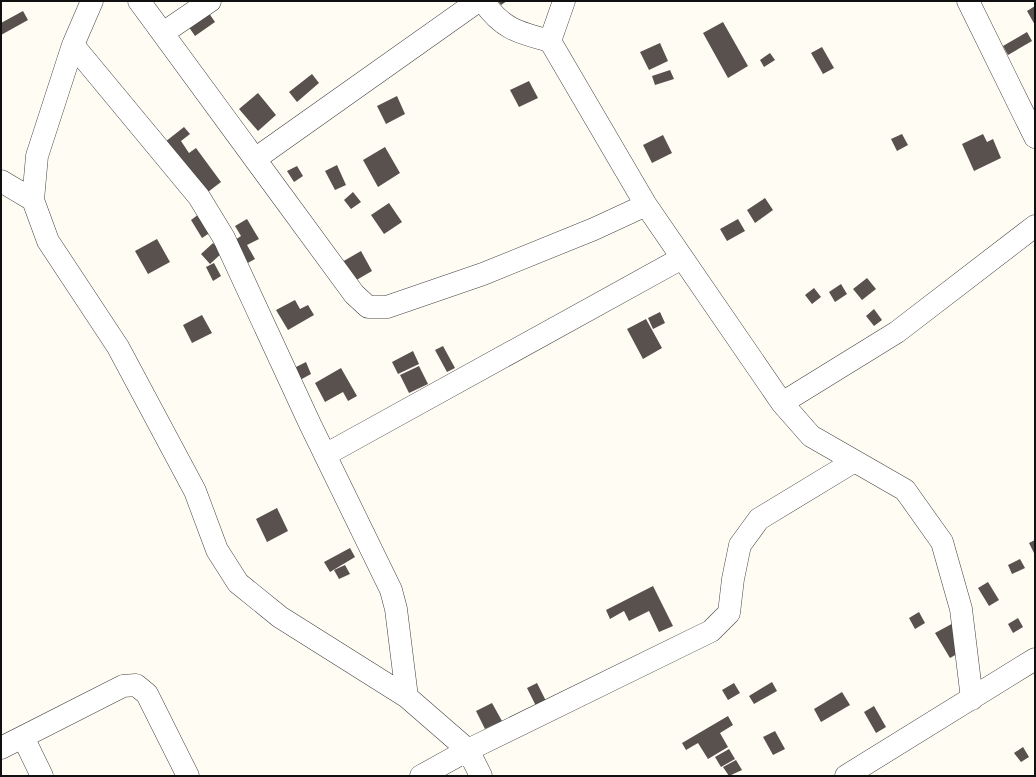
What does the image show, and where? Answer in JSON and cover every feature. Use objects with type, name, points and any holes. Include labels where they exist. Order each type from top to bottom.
[{"type":"street","points":[[92,1],[73,45],[37,156],[33,200],[48,241],[118,347],[195,491],[216,550],[238,583],[280,617],[407,697],[468,750],[481,776]]},
{"type":"street","points":[[139,1],[354,294],[368,307],[387,307],[483,274],[594,229],[646,205]]},
{"type":"street","points":[[163,33],[210,1]]},
{"type":"street","points":[[255,159],[478,1]]},
{"type":"street","points":[[483,1],[503,24],[518,33],[550,41],[646,205],[782,403],[811,436],[853,462],[905,490],[942,542],[961,609],[972,699]]},
{"type":"street","points":[[550,41],[564,1]]},
{"type":"street","points":[[968,1],[1035,137]]},
{"type":"street","points":[[73,45],[199,197],[221,232],[325,455],[391,590],[396,609],[407,697]]},
{"type":"street","points":[[1,181],[33,200]]},
{"type":"street","points":[[782,403],[897,332],[1035,226]]},
{"type":"street","points":[[325,455],[682,258]]},
{"type":"street","points":[[421,776],[468,750],[711,631],[729,613],[733,579],[740,545],[759,519],[853,462]]},
{"type":"street","points":[[846,776],[1035,659]]},
{"type":"street","points":[[1,748],[123,686],[136,685],[147,694],[188,776]]},
{"type":"street","points":[[23,737],[42,776]]},
{"type":"building","points":[[498,1],[507,1],[501,5]]},
{"type":"building","points":[[202,3],[215,22],[195,36],[182,17]]},
{"type":"building","points":[[1035,6],[1035,25],[1027,11]]},
{"type":"building","points":[[23,11],[28,20],[1,35],[1,23]]},
{"type":"building","points":[[723,22],[748,66],[728,78],[703,33]]},
{"type":"building","points":[[1027,32],[1032,41],[1008,55],[1003,46]]},
{"type":"building","points":[[660,43],[668,61],[649,70],[640,52]]},
{"type":"building","points":[[822,47],[834,68],[823,74],[811,53]]},
{"type":"building","points":[[770,53],[775,60],[764,67],[760,60]]},
{"type":"building","points":[[670,70],[674,79],[655,85],[652,76]]},
{"type":"building","points":[[312,74],[319,83],[297,102],[289,92]]},
{"type":"building","points":[[529,81],[538,98],[519,107],[510,90]]},
{"type":"building","points":[[258,93],[276,115],[258,131],[239,109]]},
{"type":"building","points":[[397,96],[405,114],[386,124],[377,106]]},
{"type":"building","points":[[184,127],[190,134],[181,141],[189,153],[196,148],[221,182],[204,195],[165,142]]},
{"type":"building","points":[[902,134],[908,145],[897,151],[891,139]]},
{"type":"building","points":[[983,134],[987,142],[993,139],[1001,158],[974,171],[962,144]]},
{"type":"building","points":[[663,135],[672,153],[652,163],[643,145]]},
{"type":"building","points":[[385,147],[400,173],[378,187],[363,160]]},
{"type":"building","points":[[337,165],[346,185],[335,190],[325,171]]},
{"type":"building","points":[[297,166],[303,176],[294,182],[287,171]]},
{"type":"building","points":[[353,192],[361,202],[351,209],[344,200]]},
{"type":"building","points":[[765,198],[773,210],[755,223],[747,210]]},
{"type":"building","points":[[389,203],[402,222],[384,234],[371,215]]},
{"type":"building","points":[[199,214],[211,232],[202,238],[191,220]]},
{"type":"building","points":[[247,219],[259,239],[247,245],[255,259],[246,264],[232,242],[241,236],[235,226]]},
{"type":"building","points":[[738,219],[745,231],[727,241],[720,229]]},
{"type":"building","points":[[157,239],[170,262],[148,274],[135,251]]},
{"type":"building","points":[[213,243],[222,253],[210,264],[201,254]]},
{"type":"building","points":[[361,251],[372,271],[353,282],[342,262]]},
{"type":"building","points":[[214,263],[221,276],[213,281],[206,267]]},
{"type":"building","points":[[867,278],[876,289],[862,300],[853,289]]},
{"type":"building","points":[[841,284],[847,294],[835,302],[829,292]]},
{"type":"building","points":[[814,288],[821,297],[812,304],[805,295]]},
{"type":"building","points":[[295,300],[300,309],[308,305],[314,315],[288,330],[276,310]]},
{"type":"building","points":[[874,309],[882,320],[874,326],[866,316]]},
{"type":"building","points":[[660,312],[665,323],[653,329],[648,318]]},
{"type":"building","points":[[202,315],[212,333],[192,343],[183,325]]},
{"type":"building","points":[[646,319],[662,348],[643,359],[627,329]]},
{"type":"building","points":[[443,346],[455,368],[447,372],[435,350]]},
{"type":"building","points":[[413,351],[419,364],[398,374],[392,362]]},
{"type":"building","points":[[306,362],[311,374],[300,380],[294,368]]},
{"type":"building","points":[[419,366],[428,384],[409,393],[400,375]]},
{"type":"building","points":[[341,368],[357,396],[348,401],[343,392],[325,402],[315,383]]},
{"type":"building","points":[[277,508],[288,531],[267,542],[256,519]]},
{"type":"building","points":[[1035,540],[1035,555],[1029,543]]},
{"type":"building","points":[[350,548],[355,557],[330,572],[324,562]]},
{"type":"building","points":[[1020,559],[1025,568],[1012,574],[1008,565]]},
{"type":"building","points":[[345,565],[350,574],[339,579],[334,570]]},
{"type":"building","points":[[988,582],[999,600],[989,606],[978,588]]},
{"type":"building","points":[[653,586],[673,626],[659,632],[649,611],[629,621],[624,611],[610,619],[606,610]]},
{"type":"building","points":[[919,612],[925,623],[915,629],[909,618]]},
{"type":"building","points":[[1018,618],[1023,627],[1013,633],[1008,624]]},
{"type":"building","points":[[959,620],[973,645],[950,658],[935,633]]},
{"type":"building","points":[[772,682],[777,691],[754,704],[749,696]]},
{"type":"building","points":[[537,683],[552,713],[542,718],[527,688]]},
{"type":"building","points":[[734,683],[740,693],[728,700],[722,690]]},
{"type":"building","points":[[842,692],[850,705],[821,722],[814,709]]},
{"type":"building","points":[[492,703],[502,721],[485,729],[476,711]]},
{"type":"building","points":[[874,706],[886,727],[876,733],[864,712]]},
{"type":"building","points":[[728,716],[733,725],[720,733],[728,747],[708,759],[698,743],[686,750],[682,743]]},
{"type":"building","points":[[775,731],[785,749],[773,755],[763,737]]},
{"type":"building","points":[[1023,747],[1029,757],[1021,762],[1014,753]]},
{"type":"building","points":[[729,749],[735,759],[721,767],[715,757]]},
{"type":"building","points":[[736,760],[742,770],[729,776],[723,767]]}]
